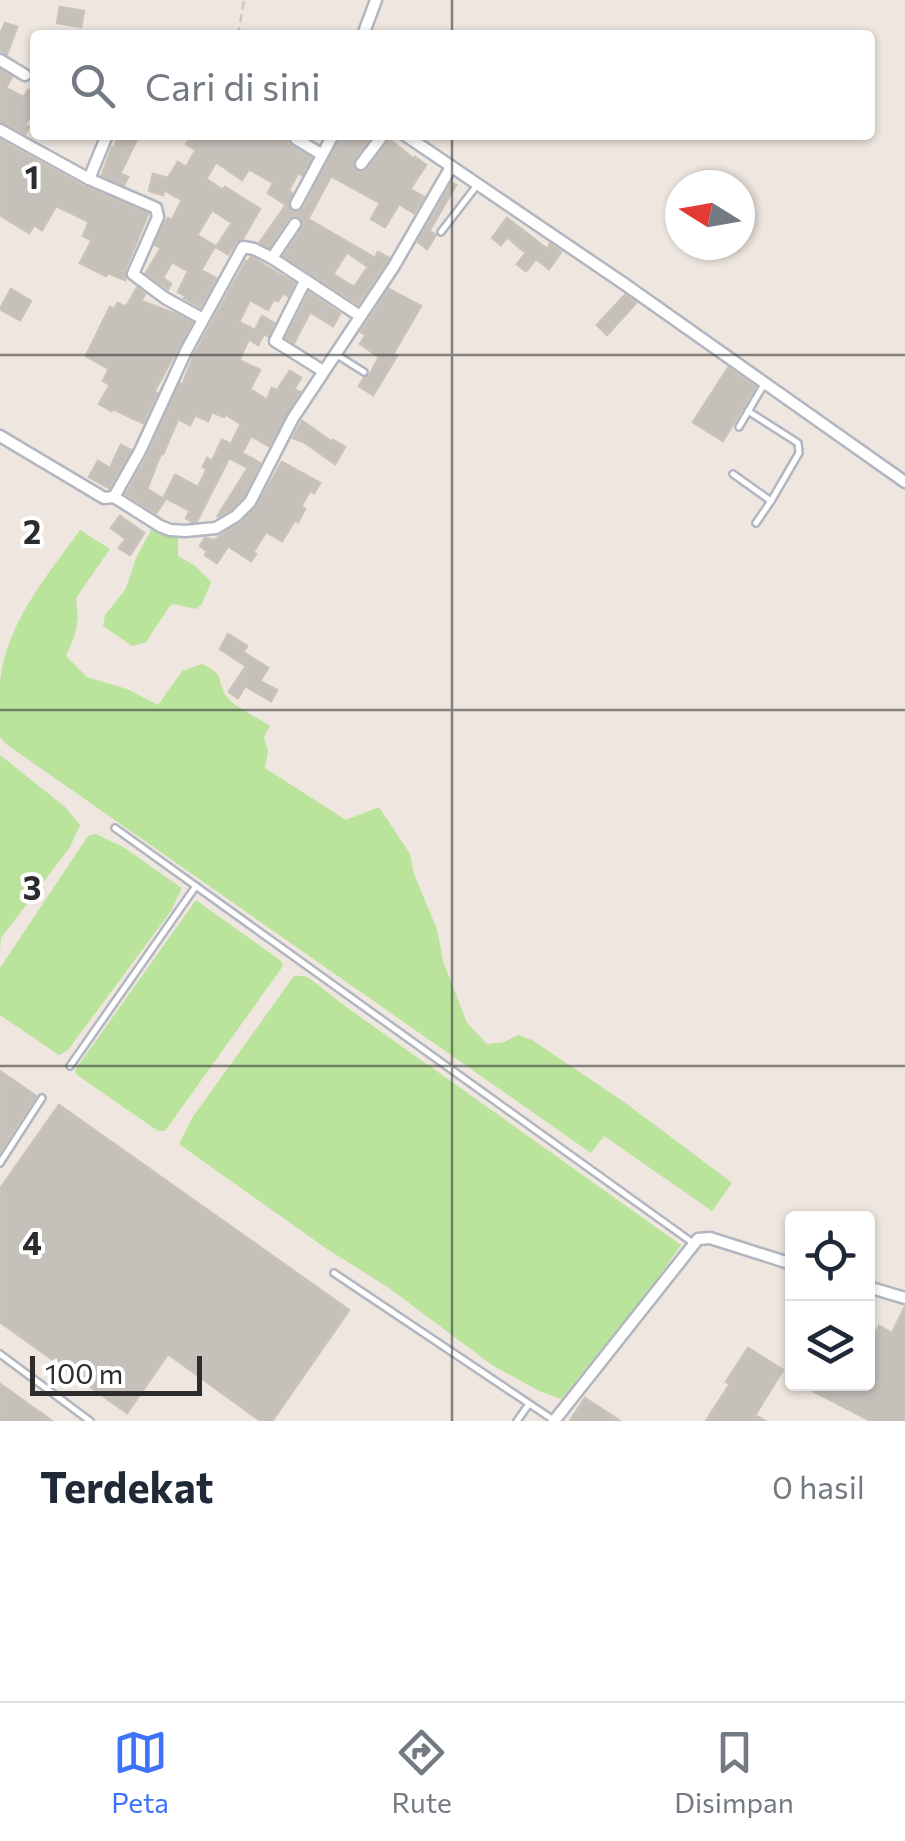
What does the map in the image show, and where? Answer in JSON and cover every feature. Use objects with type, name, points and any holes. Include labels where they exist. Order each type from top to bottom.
[{"type":"street","points":[[364,30],[376,0]]},
{"type":"street","points":[[0,60],[25,74]]},
{"type":"street","points":[[0,130],[89,179],[158,209],[133,274],[165,298],[204,319]]},
{"type":"street","points":[[89,179],[106,140]]},
{"type":"street","points":[[299,140],[321,154]]},
{"type":"street","points":[[296,204],[330,140]]},
{"type":"street","points":[[361,164],[379,140]]},
{"type":"street","points":[[412,140],[624,283],[905,482]]},
{"type":"street","points":[[0,436],[104,498],[114,498],[170,530],[208,529],[225,524],[250,502],[293,418],[394,266],[451,167]]},
{"type":"street","points":[[272,258],[295,224]]},
{"type":"street","points":[[114,498],[243,246],[272,258],[360,316]]},
{"type":"street","points":[[305,280],[275,341],[323,371]]},
{"type":"street","points":[[554,1421],[693,1243],[710,1238],[785,1262]]},
{"type":"street","points":[[875,1288],[905,1298]]},
{"type":"lane","points":[[442,232],[478,184]]},
{"type":"lane","points":[[335,353],[364,372]]},
{"type":"lane","points":[[739,427],[765,383]]},
{"type":"lane","points":[[748,411],[798,443],[799,449],[756,523]]},
{"type":"lane","points":[[732,474],[771,501]]},
{"type":"lane","points":[[115,828],[693,1243]]},
{"type":"lane","points":[[70,1066],[196,886]]},
{"type":"lane","points":[[0,1164],[42,1098]]},
{"type":"lane","points":[[334,1274],[554,1421]]},
{"type":"lane","points":[[0,1354],[90,1420]]},
{"type":"lane","points":[[517,1421],[529,1404]]},
{"type":"path","points":[[239,30],[244,0]]},
{"type":"green space","points":[[159,515],[178,538],[178,556],[211,582],[196,609],[173,604],[146,642],[132,646],[103,626],[105,615],[125,590],[137,556]]},
{"type":"green space","points":[[80,530],[110,549],[76,598],[78,618],[66,656],[87,677],[127,689],[158,705],[182,671],[202,664],[218,675],[230,701],[270,726],[264,737],[268,751],[265,768],[346,820],[379,807],[410,854],[467,1023],[487,1044],[518,1035],[532,1040],[723,1176],[732,1183],[712,1211],[604,1136],[591,1153],[6,744],[0,737],[4,659],[30,601]]},
{"type":"green space","points":[[0,755],[65,807],[80,825],[70,847],[1,938],[0,950]]},
{"type":"green space","points":[[96,834],[123,847],[182,888],[171,911],[68,1050],[59,1055],[0,1015],[0,968],[88,836]]},
{"type":"green space","points":[[196,900],[283,966],[165,1131],[158,1131],[75,1070]]},
{"type":"green space","points":[[294,976],[309,978],[681,1245],[561,1399],[492,1365],[389,1288],[179,1144],[192,1118]]},
{"type":"building","points":[[60,7],[84,11],[81,27],[57,23]]},
{"type":"building","points":[[5,23],[17,27],[7,54],[0,51]]},
{"type":"building","points":[[0,70],[12,77],[6,88],[24,97],[30,91],[30,116],[25,134],[0,121]]},
{"type":"building","points":[[0,140],[85,187],[148,214],[125,270],[125,280],[80,263],[92,240],[83,236],[89,222],[56,206],[42,230],[34,225],[29,233],[0,215]]},
{"type":"building","points":[[117,140],[137,140],[120,174],[128,177],[124,185],[102,175]]},
{"type":"building","points":[[189,140],[287,140],[311,158],[289,190],[292,193],[287,205],[293,212],[300,212],[339,140],[368,140],[353,162],[353,168],[359,172],[368,169],[390,140],[426,165],[410,189],[424,197],[414,213],[399,204],[385,227],[371,219],[380,203],[331,176],[308,219],[375,258],[378,252],[389,258],[358,304],[284,256],[303,228],[299,216],[288,218],[269,247],[260,242],[286,205],[268,193],[273,183],[249,169],[242,180],[216,162],[206,179],[260,209],[228,254],[216,247],[232,223],[212,210],[197,235],[215,246],[201,270],[216,278],[200,307],[178,292],[188,271],[172,262],[163,278],[171,284],[168,289],[146,273],[161,248],[155,245],[165,222],[168,218],[172,220],[182,200],[164,190],[163,195],[149,191],[153,174],[168,178],[178,162],[186,167],[196,150],[186,144]],"holes":[[[347,252],[368,267],[354,287],[333,274]]]},
{"type":"building","points":[[452,183],[456,185],[429,231],[436,235],[427,249],[418,242]]},
{"type":"building","points":[[507,218],[547,249],[550,244],[561,252],[549,269],[536,259],[526,271],[517,264],[526,253],[507,237],[501,245],[492,238]]},
{"type":"building","points":[[251,257],[294,283],[288,296],[283,293],[278,301],[274,299],[268,310],[250,300],[239,322],[255,330],[262,316],[274,323],[258,345],[249,339],[239,360],[260,370],[250,389],[267,400],[272,388],[277,390],[290,371],[301,378],[294,389],[300,392],[269,446],[251,436],[242,453],[260,463],[243,497],[217,517],[248,468],[229,458],[197,521],[186,518],[190,511],[164,497],[175,475],[198,487],[207,469],[203,467],[207,458],[212,461],[222,440],[231,444],[241,424],[225,414],[224,417],[212,412],[208,421],[195,415],[190,425],[178,419],[147,489],[165,500],[156,513],[126,494],[194,355]]},
{"type":"building","points":[[137,288],[145,294],[141,301],[192,323],[154,392],[157,393],[143,423],[99,404],[110,385],[103,381],[109,369],[86,356],[110,307],[114,309],[118,303],[126,307]]},
{"type":"building","points":[[11,289],[31,301],[20,320],[0,309]]},
{"type":"building","points":[[389,289],[421,306],[373,395],[359,386],[379,357],[360,344],[366,335],[361,332]]},
{"type":"building","points":[[309,293],[340,314],[333,326],[310,312],[294,343],[286,338]]},
{"type":"building","points":[[625,295],[636,303],[607,335],[597,325]]},
{"type":"building","points":[[728,368],[755,387],[723,441],[693,422]]},
{"type":"building","points":[[302,421],[345,447],[335,464],[293,438]]},
{"type":"building","points":[[121,445],[131,450],[109,488],[89,477],[98,461],[110,468]]},
{"type":"building","points":[[282,462],[320,483],[301,506],[305,509],[298,522],[295,520],[282,541],[266,532],[251,561],[228,546],[217,563],[205,555],[207,551],[200,546],[205,538],[214,540],[242,522],[257,506]]},
{"type":"building","points":[[120,516],[144,533],[130,555],[119,548],[126,539],[111,528]]},
{"type":"building","points":[[228,634],[247,646],[243,652],[268,668],[260,681],[277,690],[271,701],[245,686],[238,698],[229,692],[246,666],[220,649]]},
{"type":"building","points":[[0,1071],[36,1096],[0,1151]]},
{"type":"building","points":[[59,1105],[349,1310],[272,1421],[261,1421],[168,1354],[127,1413],[0,1322],[0,1189]]},
{"type":"building","points":[[905,1307],[905,1421],[871,1421],[813,1391],[875,1391],[875,1334],[879,1326],[892,1333]]},
{"type":"building","points":[[748,1348],[783,1370],[755,1415],[765,1421],[706,1421],[730,1384],[726,1382]]},
{"type":"building","points":[[0,1384],[52,1421],[0,1421]]},
{"type":"building","points":[[585,1398],[620,1421],[570,1421]]}]
